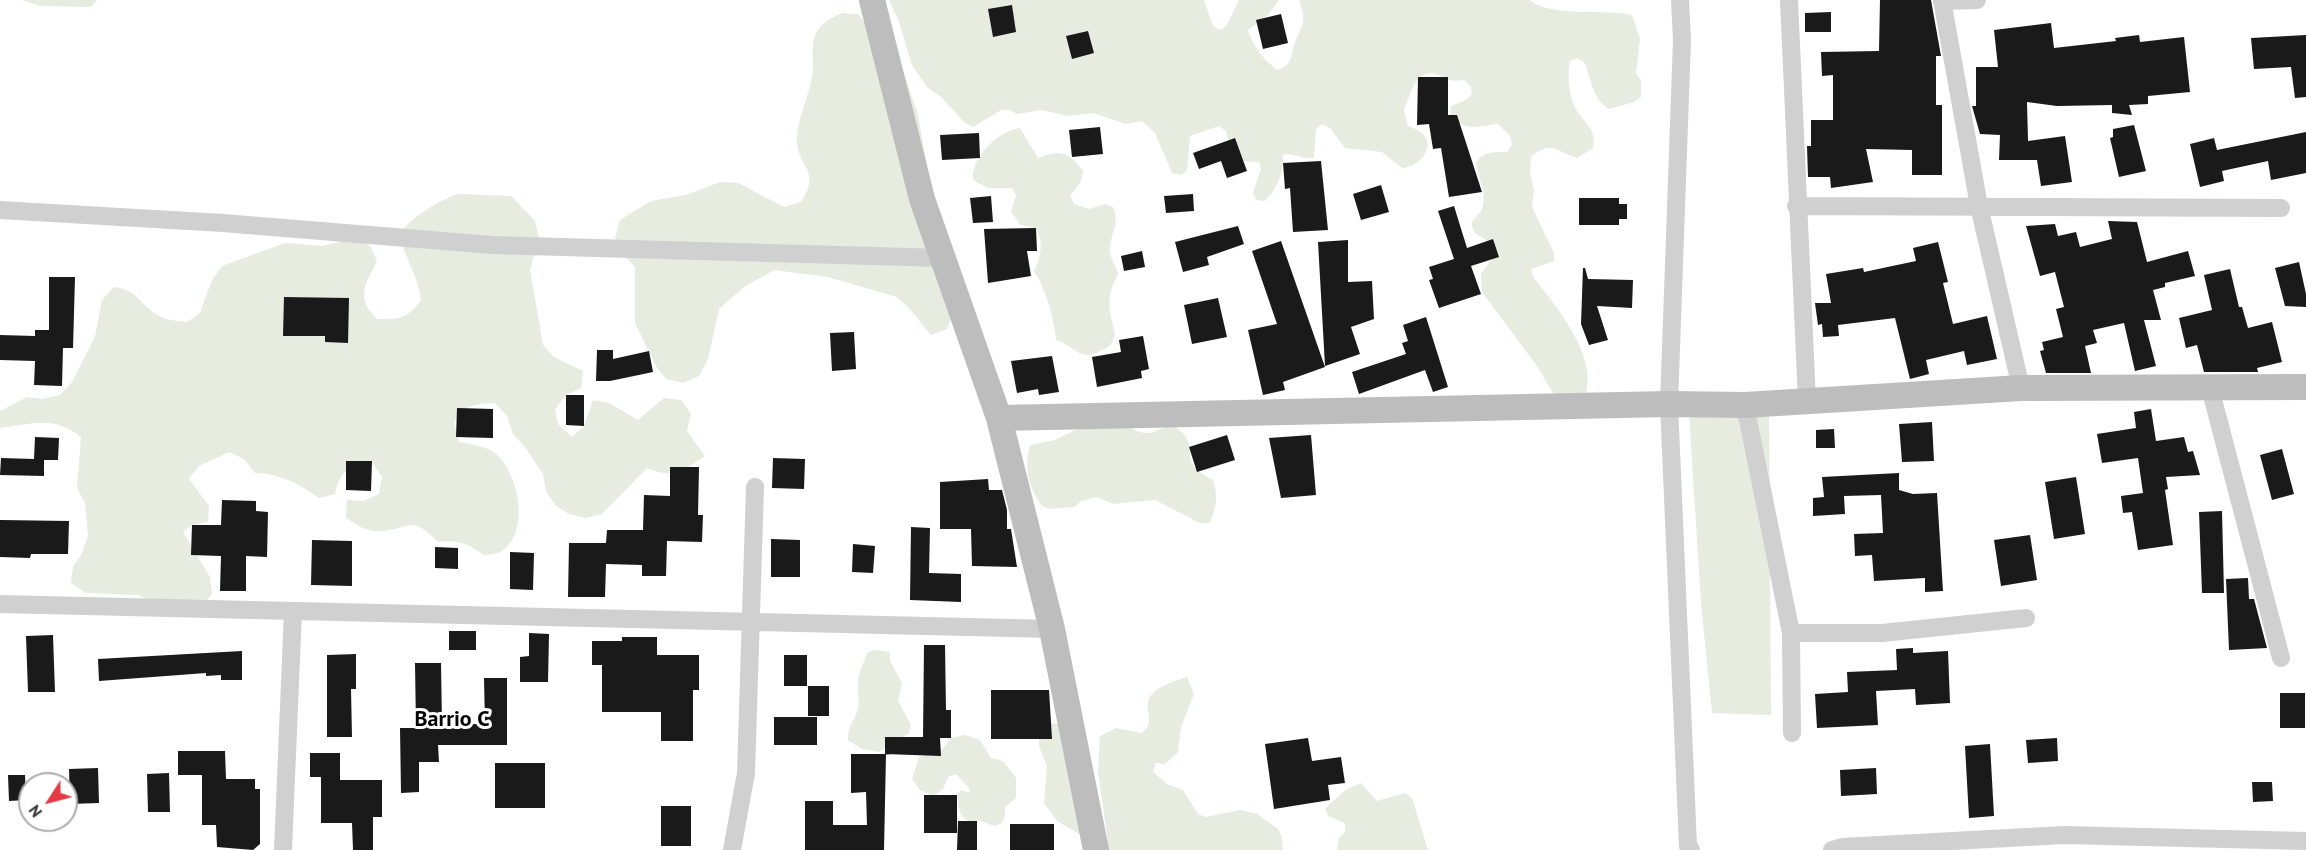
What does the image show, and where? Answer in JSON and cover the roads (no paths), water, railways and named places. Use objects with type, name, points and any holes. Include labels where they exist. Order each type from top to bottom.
[{"type":"street","points":[[872,0],[922,199],[999,418],[1052,629],[1096,850]]},
{"type":"street","points":[[1680,0],[1682,40],[1669,404],[1688,846],[1691,850]]},
{"type":"street","points":[[1789,0],[1796,206],[1807,401]]},
{"type":"street","points":[[1977,0],[1942,1],[1979,206],[2021,388]]},
{"type":"street","points":[[1796,206],[2281,208]]},
{"type":"street","points":[[0,210],[223,223],[492,245],[942,258]]},
{"type":"street","points":[[999,418],[1669,404],[1745,405],[2021,388],[2306,387]]},
{"type":"street","points":[[2210,388],[2281,658]]},
{"type":"street","points":[[1745,405],[1791,633],[1792,733]]},
{"type":"street","points":[[732,850],[746,773],[756,487]]},
{"type":"street","points":[[0,604],[1052,629]]},
{"type":"street","points":[[283,850],[293,611]]},
{"type":"street","points":[[1791,633],[1882,633],[2026,618]]},
{"type":"street","points":[[1832,850],[1842,847],[2065,842],[2306,842]]},
{"type":"district","name":"Barrio C","points":[[452,720]]}]
